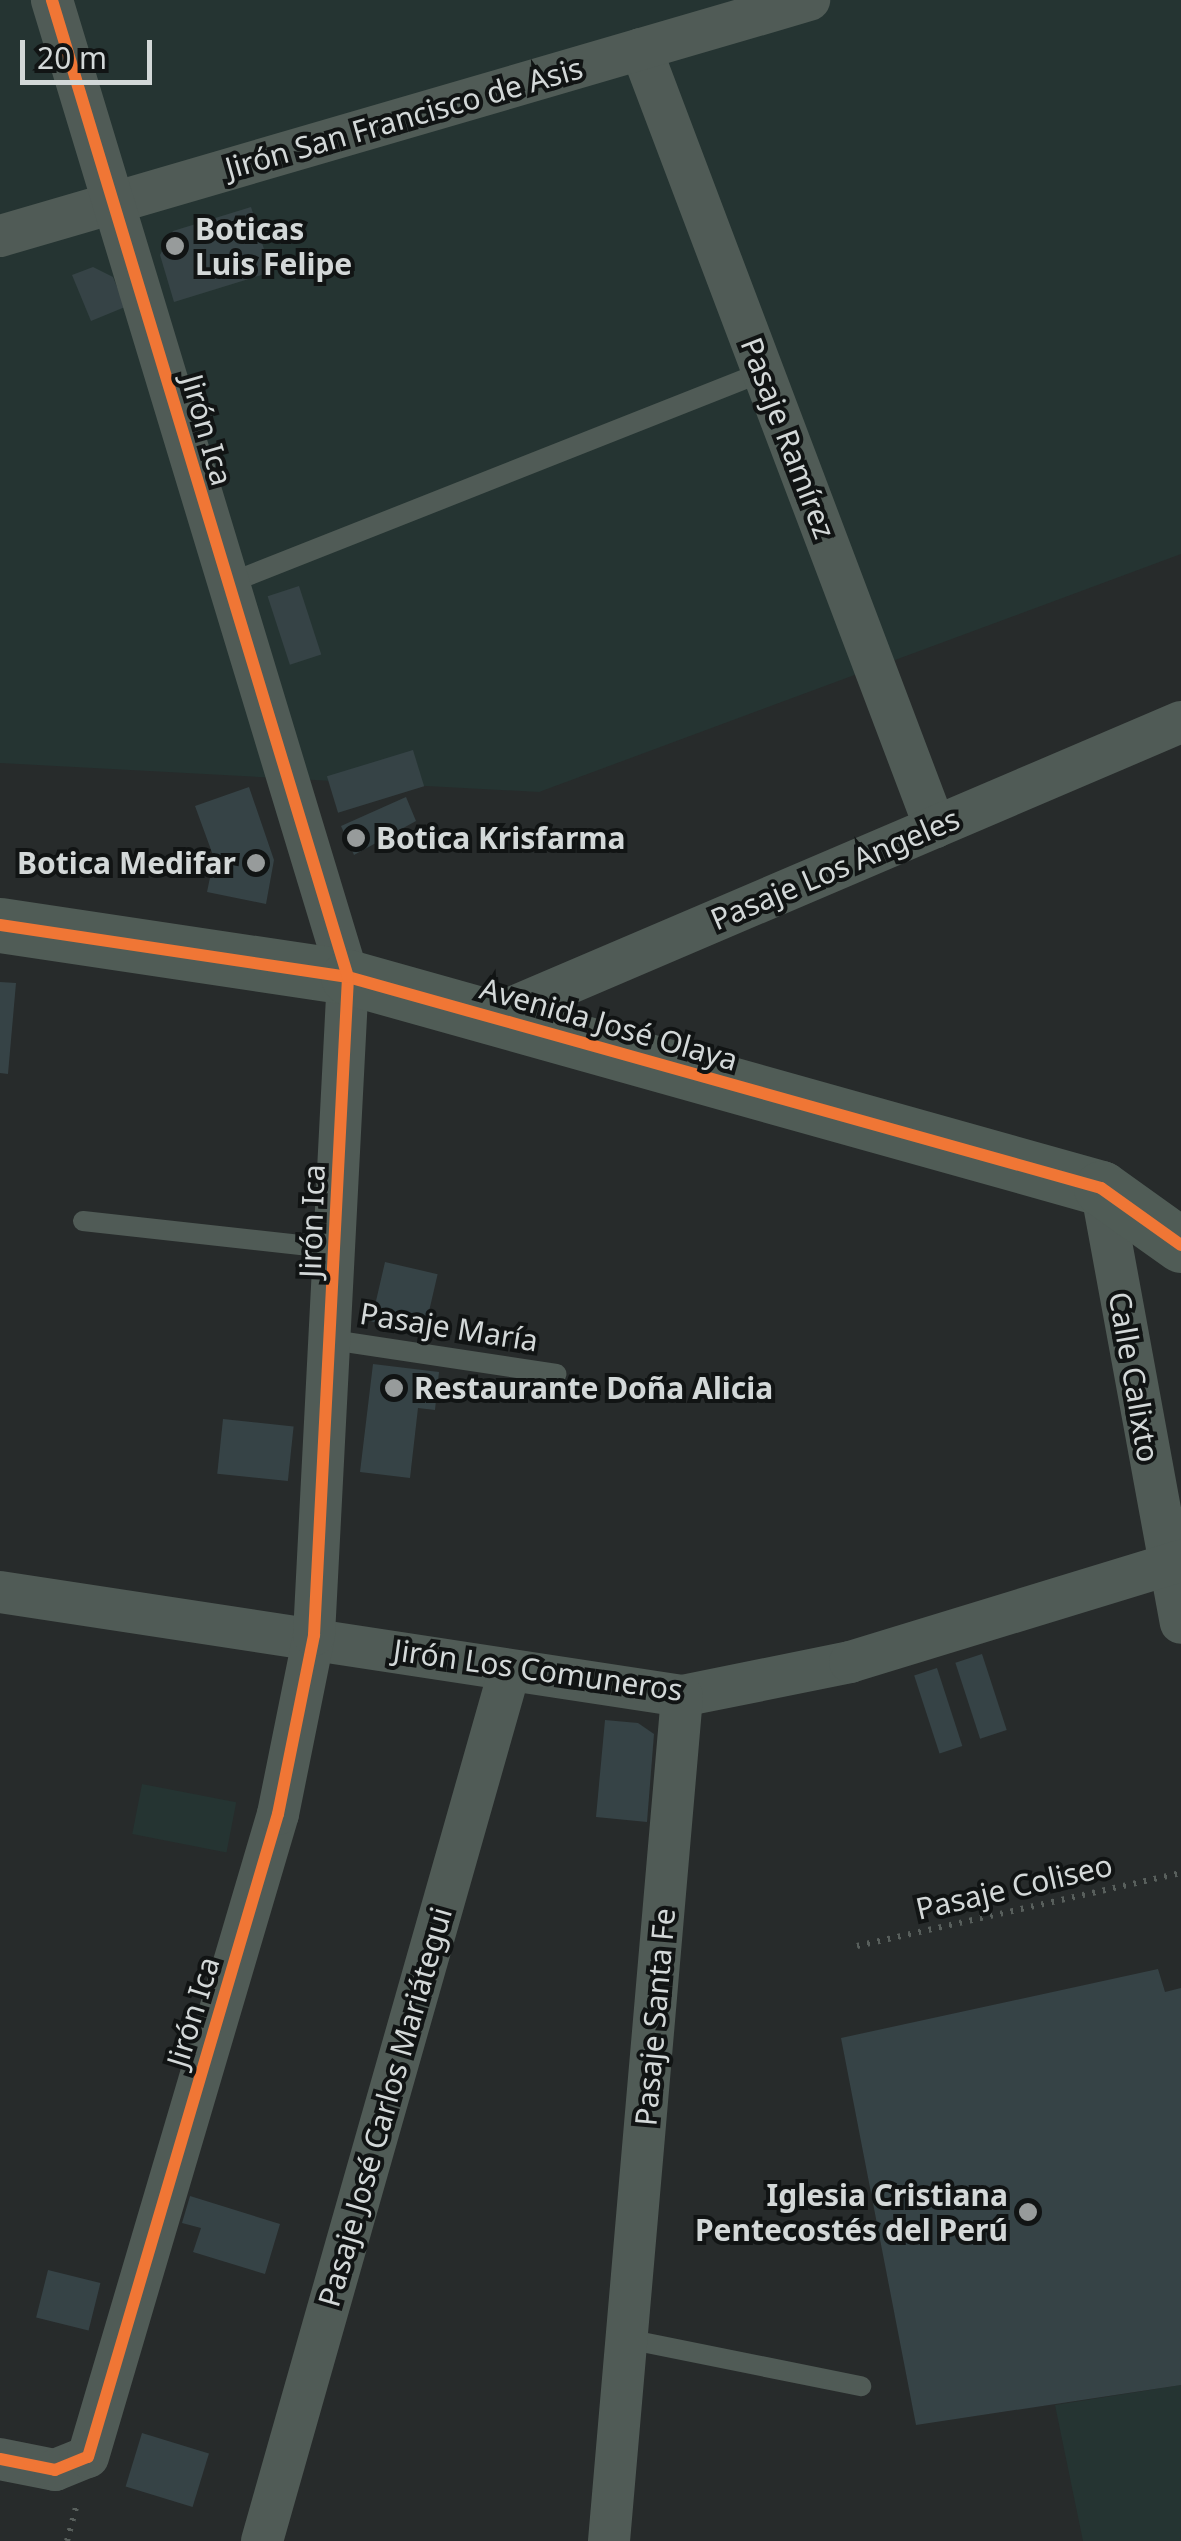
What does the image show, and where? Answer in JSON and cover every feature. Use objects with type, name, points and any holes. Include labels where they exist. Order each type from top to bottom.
[{"type":"street","name":"Jirón Ica","points":[[0,2459],[54,2470],[88,2457],[278,1814],[314,1635],[348,977],[52,0]]},
{"type":"street","name":"Jirón San Francisco de Asis","points":[[0,236],[809,0]]},
{"type":"street","name":"Pasaje Ramírez","points":[[641,49],[935,827]]},
{"type":"street","name":"Pasaje Los Angeles","points":[[490,1017],[1181,722]]},
{"type":"street","name":"Avenida José Olaya","points":[[0,925],[348,977],[1101,1188],[1181,1244]]},
{"type":"street","name":"Calle Calixto","points":[[1101,1188],[1174,1564],[1181,1623]]},
{"type":"street","name":"Jirón Los Comuneros","points":[[0,1592],[314,1635],[509,1672],[682,1696],[850,1662],[1174,1564]]},
{"type":"street","name":"Pasaje José Carlos Mariátegui","points":[[262,2541],[509,1672]]},
{"type":"street","name":"Pasaje Santa Fe","points":[[610,2541],[682,1696]]},
{"type":"lane","points":[[226,584],[763,372]]},
{"type":"lane","points":[[83,1222],[336,1249]]},
{"type":"lane","name":"Pasaje María","points":[[332,1340],[556,1374]]},
{"type":"lane","points":[[627,2339],[861,2386]]},
{"type":"shaded area","points":[[0,0],[1181,0],[1181,554],[539,792],[0,763]]},
{"type":"shaded area","points":[[142,1784],[236,1802],[227,1852],[132,1834]]},
{"type":"shaded area","points":[[1181,2385],[1181,2541],[1083,2541],[1055,2405]]},
{"type":"building","points":[[251,207],[271,272],[174,302],[160,255],[173,231]]},
{"type":"building","points":[[93,267],[113,277],[125,307],[91,321],[72,275]]},
{"type":"building","points":[[299,586],[321,654],[290,665],[268,596]]},
{"type":"building","points":[[413,750],[424,786],[338,813],[327,776]]},
{"type":"building","points":[[249,787],[274,860],[266,904],[207,892],[214,858],[195,806]]},
{"type":"building","points":[[406,797],[416,821],[354,855],[341,826]]},
{"type":"building","points":[[0,982],[16,983],[8,1074],[0,1073]]},
{"type":"building","points":[[385,1262],[438,1274],[424,1334],[371,1321]]},
{"type":"building","points":[[373,1364],[439,1372],[435,1410],[418,1408],[410,1478],[360,1472]]},
{"type":"building","points":[[223,1419],[294,1426],[288,1481],[217,1474]]},
{"type":"building","points":[[982,1654],[1007,1730],[980,1739],[955,1663]]},
{"type":"building","points":[[937,1668],[962,1746],[940,1753],[914,1675]]},
{"type":"building","points":[[605,1720],[638,1723],[654,1734],[647,1822],[596,1817]]},
{"type":"building","name":"Iglesia Cristiana Pentecostés del Perú","points":[[1158,1969],[1165,1992],[1181,1988],[1181,2385],[916,2425],[841,2038]]},
{"type":"building","points":[[190,2196],[280,2224],[265,2274],[193,2252],[201,2228],[182,2223]]},
{"type":"building","points":[[48,2270],[100,2283],[89,2331],[36,2318]]},
{"type":"building","points":[[142,2433],[209,2453],[193,2507],[126,2487]]},
{"type":"cycle path","points":[[0,2459],[55,2470],[88,2457],[278,1814],[314,1635],[348,977],[52,0]]},
{"type":"cycle path","points":[[0,925],[348,977],[1101,1188],[1181,1245]]},
{"type":"place","name":"Boticas Luis Felipe","points":[[175,246]]},
{"type":"place","name":"Botica Krisfarma","points":[[356,838]]},
{"type":"place","name":"Botica Medifar","points":[[256,863]]},
{"type":"place","name":"Restaurante Doña Alicia","points":[[394,1388]]},
{"type":"place","name":"Iglesia Cristiana Pentecostés del Perú","points":[[1028,2212]]}]
